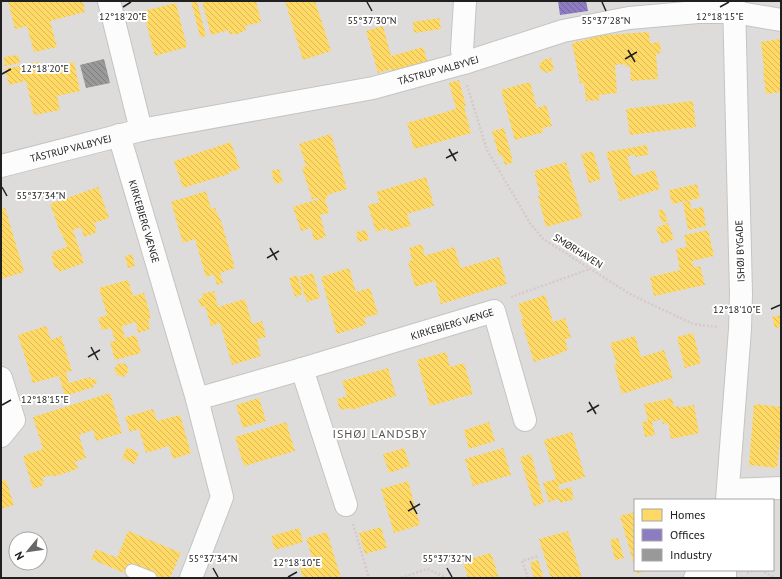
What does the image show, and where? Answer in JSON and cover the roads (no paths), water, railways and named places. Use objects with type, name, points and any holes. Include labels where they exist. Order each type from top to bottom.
[{"type":"street","points":[[109,1],[141,130]]},
{"type":"street","points":[[464,63],[462,50],[465,1]]},
{"type":"street","name":"TÅSTRUP VALBYVEJ","points":[[1,166],[141,130],[373,88],[464,63],[563,31],[629,18],[690,13],[734,6],[781,20]]},
{"type":"street","name":"ISHØJ BYGADE","points":[[728,495],[740,329],[741,294],[734,6]]},
{"type":"street","name":"KIRKEBJERG VÆNGE","points":[[119,135],[197,399],[222,496],[191,578]]},
{"type":"street","name":"KIRKEBJERG VÆNGE","points":[[197,399],[494,311],[525,420]]},
{"type":"street","points":[[302,369],[346,505]]},
{"type":"street","points":[[1,378],[14,420],[1,436]]},
{"type":"street","points":[[728,495],[781,488]]},
{"type":"street","points":[[695,578],[725,574]]},
{"type":"lane","points":[[132,571],[150,578]]},
{"type":"district","name":"ISHØJ LANDSBY","points":[[380,433]]}]
